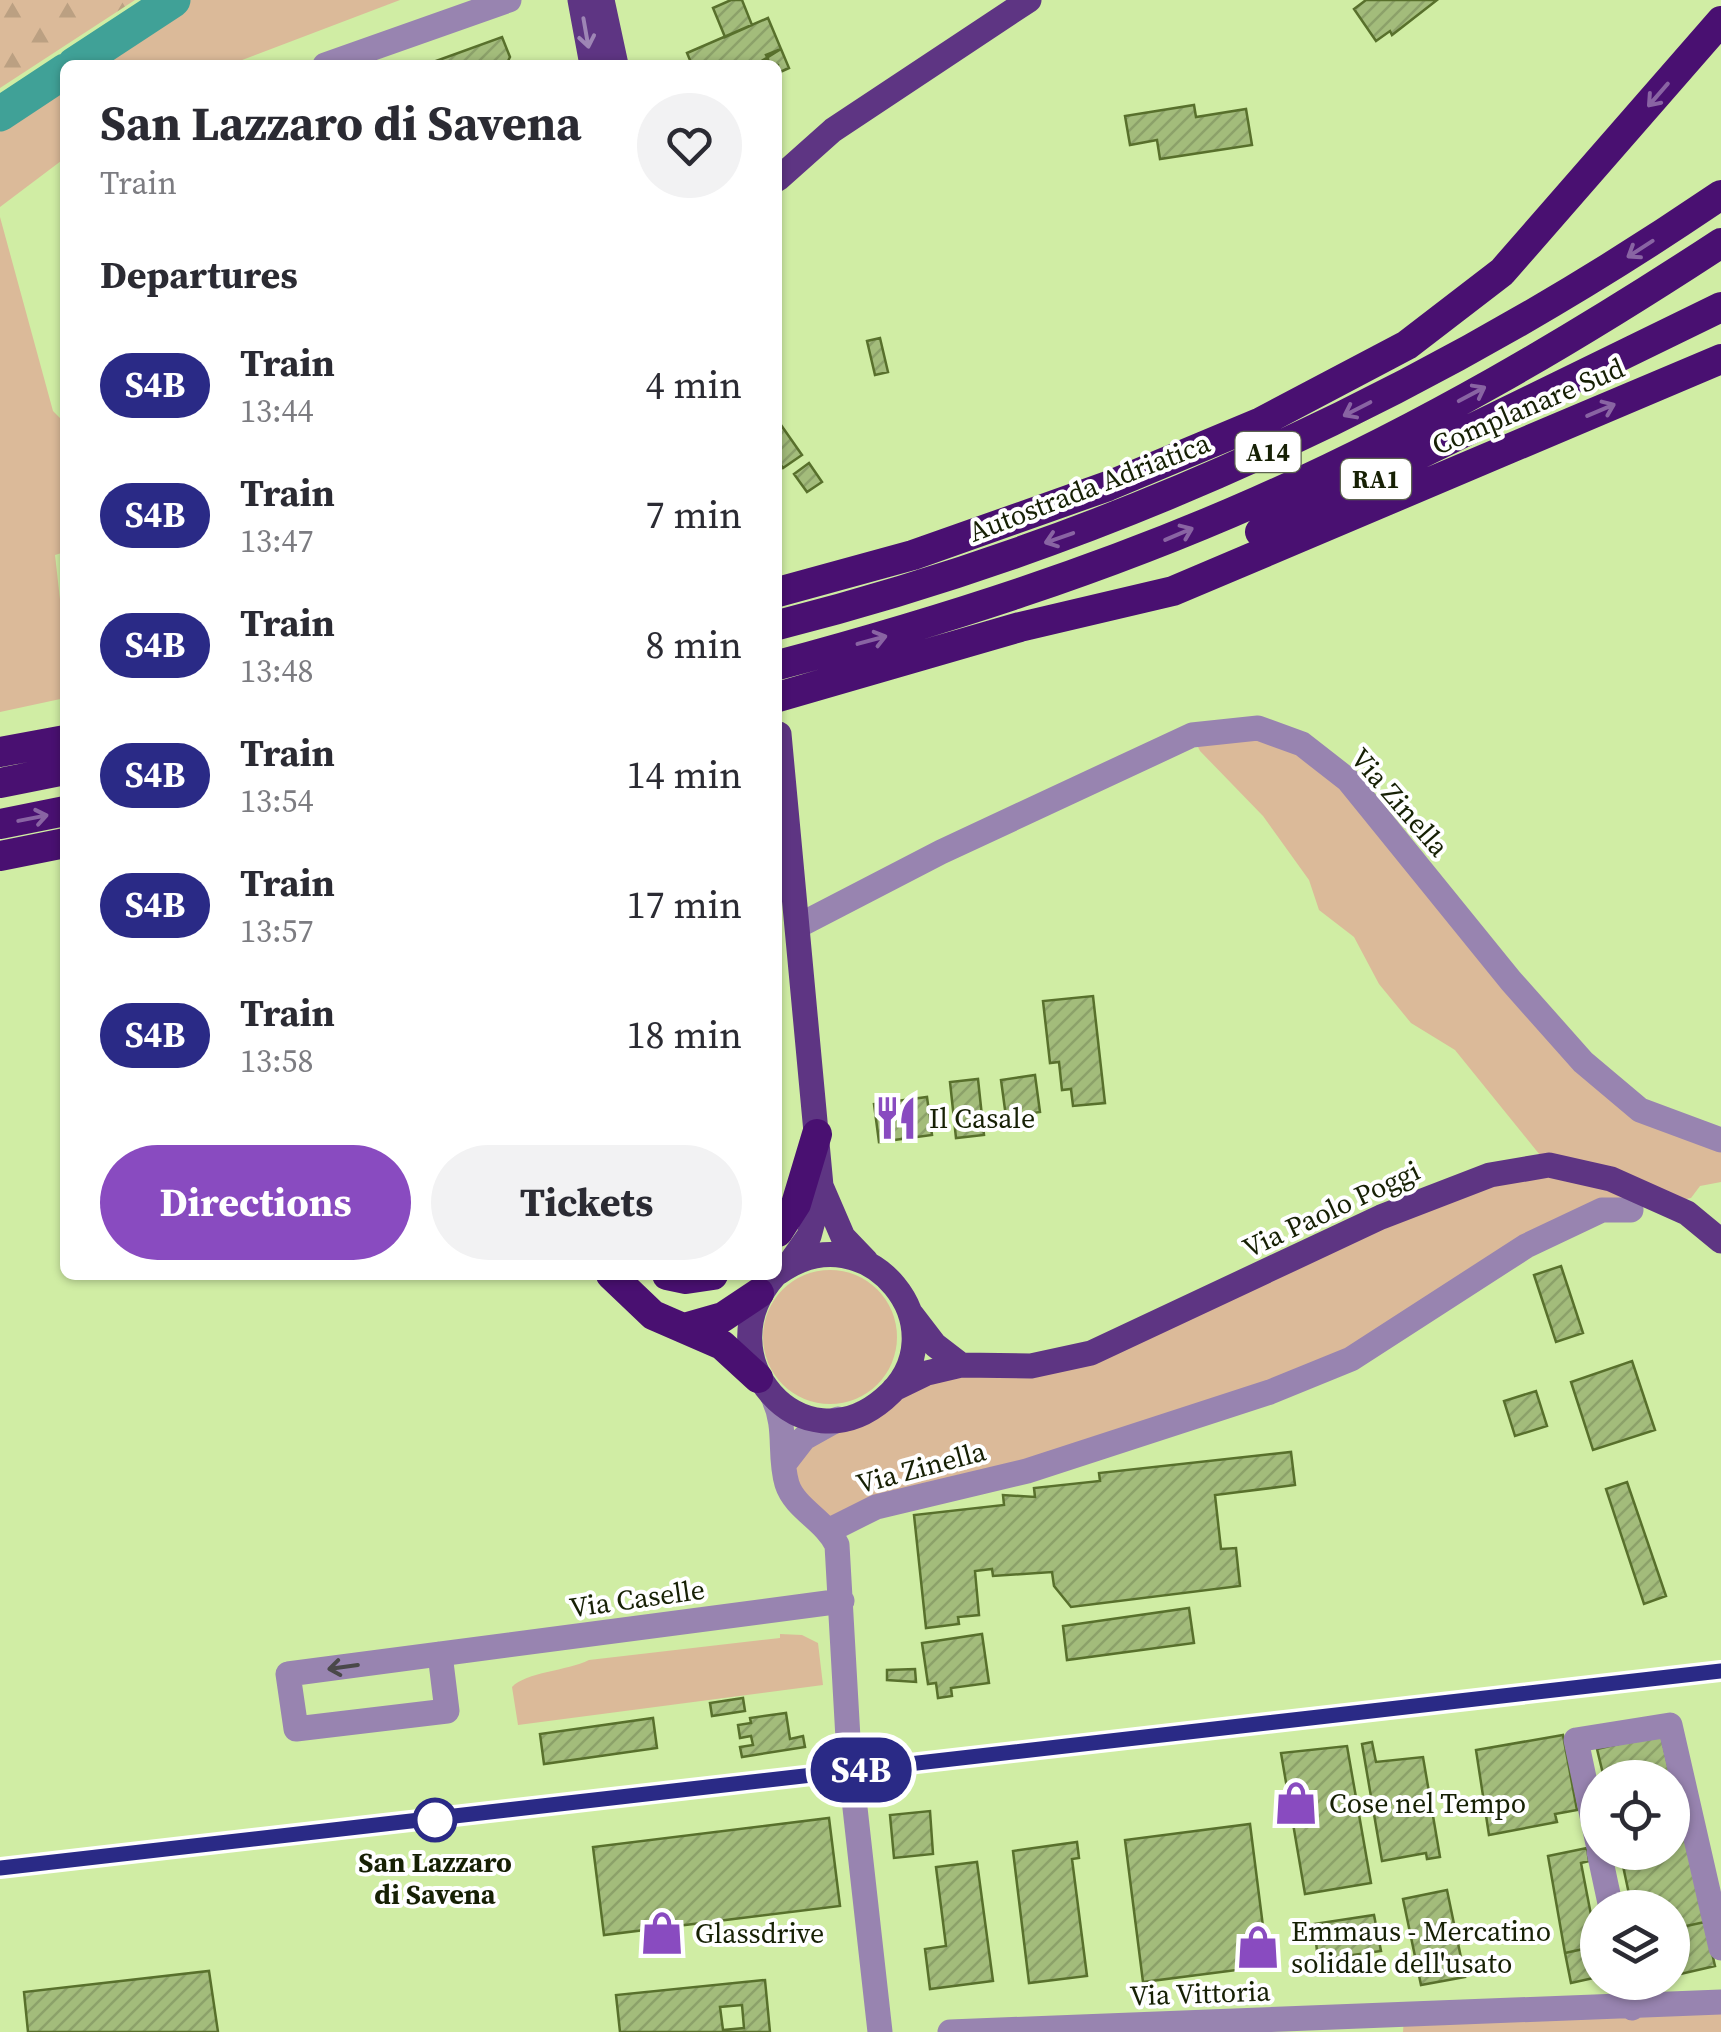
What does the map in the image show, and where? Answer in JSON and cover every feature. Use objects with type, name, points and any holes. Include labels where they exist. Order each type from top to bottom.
[{"type":"highway","points":[[788,588],[912,555],[1108,486],[1262,422],[1373,365],[1463,306],[1502,272],[1721,21]]},
{"type":"highway","name":"Autostrada Adriatica","points":[[782,624],[1037,546],[1269,452],[1457,358],[1721,196]]},
{"type":"highway","name":"A14","points":[[782,664],[1008,598],[1260,500],[1480,390],[1721,243]]},
{"type":"highway","points":[[1680,270],[1721,254]]},
{"type":"highway","name":"RA1","points":[[782,696],[1020,628],[1164,573],[1314,508],[1721,306]]},
{"type":"highway","name":"Complanare Sud","points":[[1020,628],[1174,591],[1721,359]]},
{"type":"highway","points":[[782,713],[831,682]]},
{"type":"highway","points":[[0,752],[60,747]]},
{"type":"highway","points":[[0,783],[60,748]]},
{"type":"highway","points":[[0,824],[60,812]]},
{"type":"highway","points":[[2,856],[60,844]]},
{"type":"highway","points":[[2,856],[60,861]]},
{"type":"highway","points":[[782,1226],[796,1204],[817,1134]]},
{"type":"highway","points":[[616,1280],[653,1315],[722,1345],[765,1387]]},
{"type":"highway","points":[[688,1327],[723,1317],[770,1280]]},
{"type":"main road","points":[[782,175],[833,130],[1029,0]]},
{"type":"main road","points":[[592,60],[596,1]]},
{"type":"main road","points":[[596,1],[614,60]]},
{"type":"main road","points":[[782,149],[833,130]]},
{"type":"main road","points":[[782,769],[800,925],[822,1186],[828,1210],[843,1237],[900,1290],[910,1312],[935,1345],[961,1364]]},
{"type":"main road","name":"Via Paolo Poggi","points":[[961,1364],[1031,1366],[1091,1352],[1381,1217],[1490,1175],[1549,1166],[1610,1179],[1686,1213],[1721,1241]]},
{"type":"main road","points":[[782,1268],[809,1236],[822,1186]]},
{"type":"main road","points":[[782,1272],[817,1254],[844,1254],[866,1261]]},
{"type":"main road","points":[[773,1280],[748,1322],[748,1353],[765,1387],[802,1416],[838,1419],[860,1414],[926,1373],[961,1364]]},
{"type":"main road","points":[[894,1390],[912,1353],[910,1312]]},
{"type":"street","points":[[339,60],[509,0]]},
{"type":"street","name":"Via Zinella","points":[[800,925],[973,837],[1192,735],[1258,728],[1302,744],[1348,780],[1510,981],[1583,1062],[1640,1110],[1721,1140]]},
{"type":"street","name":"Via Zinella","points":[[830,1530],[876,1507],[1027,1471],[1270,1392],[1350,1359],[1526,1246],[1602,1210],[1631,1210]]},
{"type":"street","points":[[765,1387],[783,1422],[788,1486],[830,1530],[837,1546],[850,1756]]},
{"type":"street","points":[[787,1460],[804,1438],[838,1419]]},
{"type":"street","name":"Via Caselle","points":[[440,1654],[446,1710],[296,1729],[288,1674],[842,1601]]},
{"type":"street","points":[[1580,1760],[1576,1740],[1670,1724],[1678,1760]]},
{"type":"street","points":[[854,1799],[880,2032]]},
{"type":"street","points":[[1690,1812],[1721,1948]]},
{"type":"street","points":[[1630,2000],[1632,2008]]},
{"type":"street","name":"Via Vittoria","points":[[950,2032],[1721,2002]]},
{"type":"green space","points":[[0,0],[135,0],[0,88]]},
{"type":"green space","points":[[173,0],[400,0],[242,60],[82,60]]},
{"type":"green space","points":[[60,74],[60,162],[0,207],[0,114]]},
{"type":"green space","points":[[0,217],[53,411],[60,418],[60,554],[55,555],[60,600],[60,699],[0,712]]},
{"type":"green space","points":[[1192,735],[1302,744],[1640,1110],[1721,1140],[1721,1182],[1700,1186],[1691,1198],[1631,1210],[1602,1210],[1351,1359],[830,1530],[794,1497],[794,1448],[927,1373],[1031,1366],[1295,1258],[1548,1165],[1455,1050],[1411,1023],[1379,984],[1354,937],[1319,910],[1309,880],[1263,816],[1200,751]]},
{"type":"green space","points":[[830,1270],[856,1275],[877,1290],[892,1311],[897,1337],[892,1363],[877,1384],[856,1399],[830,1404],[804,1399],[783,1384],[768,1363],[763,1337],[768,1311],[783,1290],[804,1275]]},
{"type":"green space","points":[[780,1634],[802,1635],[818,1643],[823,1685],[518,1725],[512,1687],[527,1678],[589,1660],[780,1638]]},
{"type":"green space","points":[[1721,2013],[1721,2032],[1403,2032],[1404,2016]]},
{"type":"building","points":[[742,0],[752,25],[725,37],[713,8]]},
{"type":"building","points":[[1366,0],[1437,0],[1392,35],[1390,31],[1376,41],[1354,9]]},
{"type":"building","points":[[768,18],[781,49],[766,55],[766,60],[690,60],[687,53]]},
{"type":"building","points":[[502,37],[510,57],[508,60],[439,60]]},
{"type":"building","points":[[781,49],[789,68],[782,71],[782,60],[763,60]]},
{"type":"building","points":[[1194,105],[1196,117],[1246,109],[1252,145],[1160,159],[1157,140],[1130,145],[1125,116]]},
{"type":"building","points":[[880,338],[888,372],[875,375],[867,341]]},
{"type":"building","points":[[782,426],[802,455],[782,467]]},
{"type":"building","points":[[809,463],[822,482],[807,492],[794,474]]},
{"type":"building","points":[[1093,996],[1105,1103],[1073,1106],[1071,1089],[1062,1090],[1059,1062],[1050,1063],[1043,1001]]},
{"type":"building","points":[[1035,1075],[1040,1112],[1006,1117],[1001,1080]]},
{"type":"building","points":[[978,1079],[984,1135],[956,1138],[950,1082]]},
{"type":"building","points":[[927,1097],[932,1135],[879,1142],[874,1104]]},
{"type":"building","points":[[1561,1266],[1583,1333],[1556,1342],[1534,1275]]},
{"type":"building","points":[[1632,1361],[1655,1430],[1593,1450],[1571,1382]]},
{"type":"building","points":[[1536,1391],[1547,1426],[1515,1436],[1504,1401]]},
{"type":"building","points":[[1291,1452],[1295,1485],[1215,1495],[1221,1549],[1236,1548],[1240,1586],[1071,1607],[1054,1586],[1052,1572],[993,1576],[992,1569],[975,1571],[979,1615],[958,1617],[959,1624],[926,1628],[914,1515],[1004,1505],[1003,1495],[1035,1497],[1034,1488],[1100,1481],[1099,1473]]},
{"type":"building","points":[[1627,1482],[1666,1596],[1644,1604],[1606,1489]]},
{"type":"building","points":[[1189,1608],[1194,1643],[1067,1660],[1063,1626]]},
{"type":"building","points":[[982,1634],[989,1683],[951,1688],[952,1696],[938,1698],[936,1683],[928,1684],[922,1643]]},
{"type":"building","points":[[915,1669],[916,1682],[887,1680],[887,1670]]},
{"type":"building","points":[[743,1698],[745,1711],[712,1716],[710,1703]]},
{"type":"building","points":[[786,1713],[790,1739],[803,1736],[805,1747],[742,1757],[740,1747],[753,1745],[751,1736],[740,1738],[738,1725],[751,1723],[750,1718]]},
{"type":"building","points":[[653,1718],[657,1748],[544,1764],[540,1734]]},
{"type":"building","points":[[1661,1734],[1667,1760],[1600,1760],[1597,1749]]},
{"type":"building","points":[[1563,1735],[1577,1810],[1555,1814],[1557,1822],[1489,1835],[1476,1750]]},
{"type":"building","points":[[1372,1742],[1376,1762],[1423,1757],[1440,1857],[1427,1859],[1426,1853],[1382,1861],[1362,1744]]},
{"type":"building","points":[[1347,1746],[1371,1883],[1305,1894],[1281,1753]]},
{"type":"building","points":[[930,1811],[933,1854],[894,1858],[890,1815]]},
{"type":"building","points":[[829,1818],[840,1906],[604,1935],[593,1847]]},
{"type":"building","points":[[1250,1824],[1268,1966],[1143,1982],[1125,1840]]},
{"type":"building","points":[[1077,1842],[1079,1858],[1072,1859],[1087,1976],[1029,1983],[1013,1851]]},
{"type":"building","points":[[1580,1849],[1580,1870],[1586,1890],[1580,1890],[1580,1950],[1565,1953],[1548,1856]]},
{"type":"building","points":[[1690,1859],[1705,1922],[1690,1925],[1690,1890],[1628,1890],[1624,1870],[1690,1870]]},
{"type":"building","points":[[977,1862],[993,1981],[930,1989],[925,1949],[946,1946],[936,1867]]},
{"type":"building","points":[[1447,1890],[1465,1977],[1421,1985],[1403,1899]]},
{"type":"building","points":[[1374,1915],[1381,1951],[1318,1960],[1314,1924]]},
{"type":"building","points":[[1705,1922],[1715,1966],[1690,1972],[1690,1925]]},
{"type":"building","points":[[1580,1950],[1580,1981],[1571,1983],[1565,1953]]},
{"type":"building","points":[[209,1971],[218,2032],[28,2032],[24,1992]]},
{"type":"building","points":[[765,1980],[770,2032],[620,2032],[616,1995]],"holes":[[[742,2005],[744,2028],[723,2030],[720,2007]]]},
{"type":"waterway","points":[[82,60],[173,0]]},
{"type":"waterway","points":[[0,114],[60,74]]},
{"type":"railway","points":[[0,1868],[1721,1671]]},
{"type":"train","name":"S4B","points":[[0,1868],[1721,1671]]},
{"type":"place","name":"Il Casale","points":[[896,1118]]},
{"type":"place","name":"Cose nel Tempo","points":[[1296,1803]]},
{"type":"place","name":"San Lazzaro di Savena","points":[[435,1820]]},
{"type":"place","name":"Glassdrive","points":[[662,1933]]},
{"type":"place","name":"Emmaus - Mercatino solidale dell'usato","points":[[1258,1947]]}]
